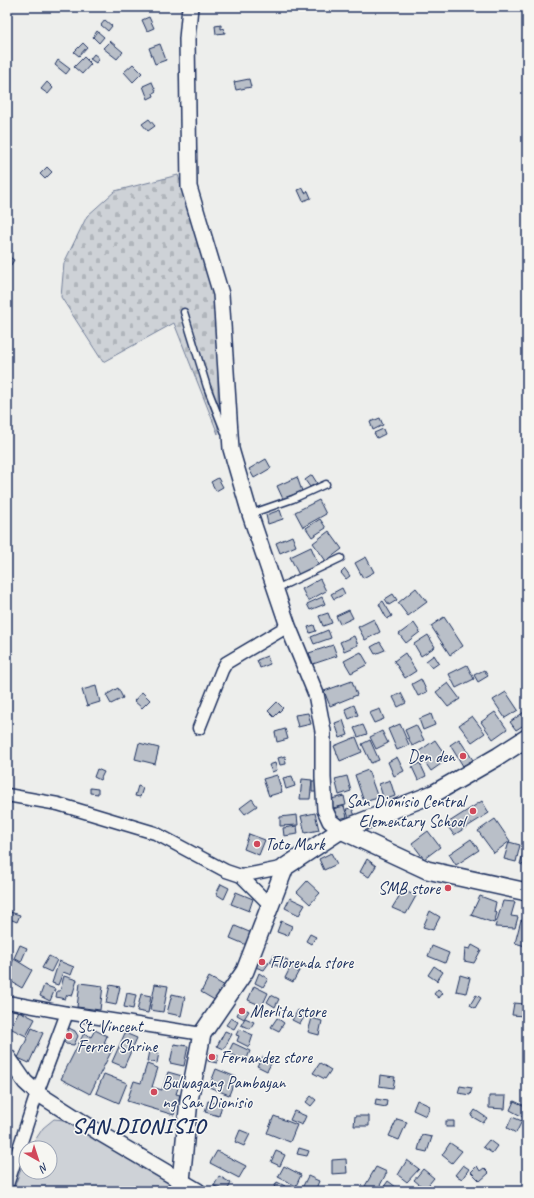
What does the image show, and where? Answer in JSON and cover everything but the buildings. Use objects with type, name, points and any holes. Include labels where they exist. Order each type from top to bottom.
[{"type":"main road","points":[[181,1186],[189,1100],[202,1034],[245,971],[285,866],[341,830],[433,794],[527,738]]},
{"type":"main road","points":[[341,830],[427,870],[527,892]]},
{"type":"street","points":[[190,7],[187,39],[189,187],[220,294],[231,449],[250,514],[288,626],[318,701],[324,730],[323,778],[325,810],[330,821],[341,830]]},
{"type":"street","points":[[199,728],[226,663],[288,626]]},
{"type":"street","points":[[7,795],[58,804],[155,833],[226,871],[241,876],[270,905]]},
{"type":"street","points":[[241,876],[285,866]]},
{"type":"street","points":[[7,1002],[202,1034]]},
{"type":"street","points":[[7,1185],[37,1093],[67,1013]]},
{"type":"street","points":[[7,1056],[25,1082],[37,1093],[181,1186],[198,1191]]},
{"type":"lane","points":[[184,312],[207,387],[231,449]]},
{"type":"lane","points":[[250,514],[293,499],[326,484]]},
{"type":"lane","points":[[276,589],[341,558]]},
{"type":"green space","points":[[178,175],[214,280],[218,339],[218,434],[174,323],[103,362],[61,297],[64,263],[87,216],[115,191]]},
{"type":"green space","points":[[54,1119],[64,1120],[166,1179],[174,1191],[13,1191],[18,1177],[18,1180],[58,1180],[58,1140],[35,1140],[43,1128]]},
{"type":"place","name":"Den den","points":[[463,756]]},
{"type":"place","name":"San Dionisio Central Elementary School","points":[[473,811]]},
{"type":"place","name":"Toto Mark","points":[[257,844]]},
{"type":"place","name":"SMB store","points":[[448,888]]},
{"type":"place","name":"Florenda store","points":[[262,962]]},
{"type":"place","name":"Merlita store","points":[[242,1011]]},
{"type":"place","name":"St. Vincent Ferrer Shrine","points":[[69,1036]]},
{"type":"place","name":"Fernandez store","points":[[212,1057]]},
{"type":"place","name":"Bulwagang Pambayan ng San Dionisio","points":[[154,1092]]},
{"type":"district","name":"SAN DIONISIO","points":[[139,1126]]}]
